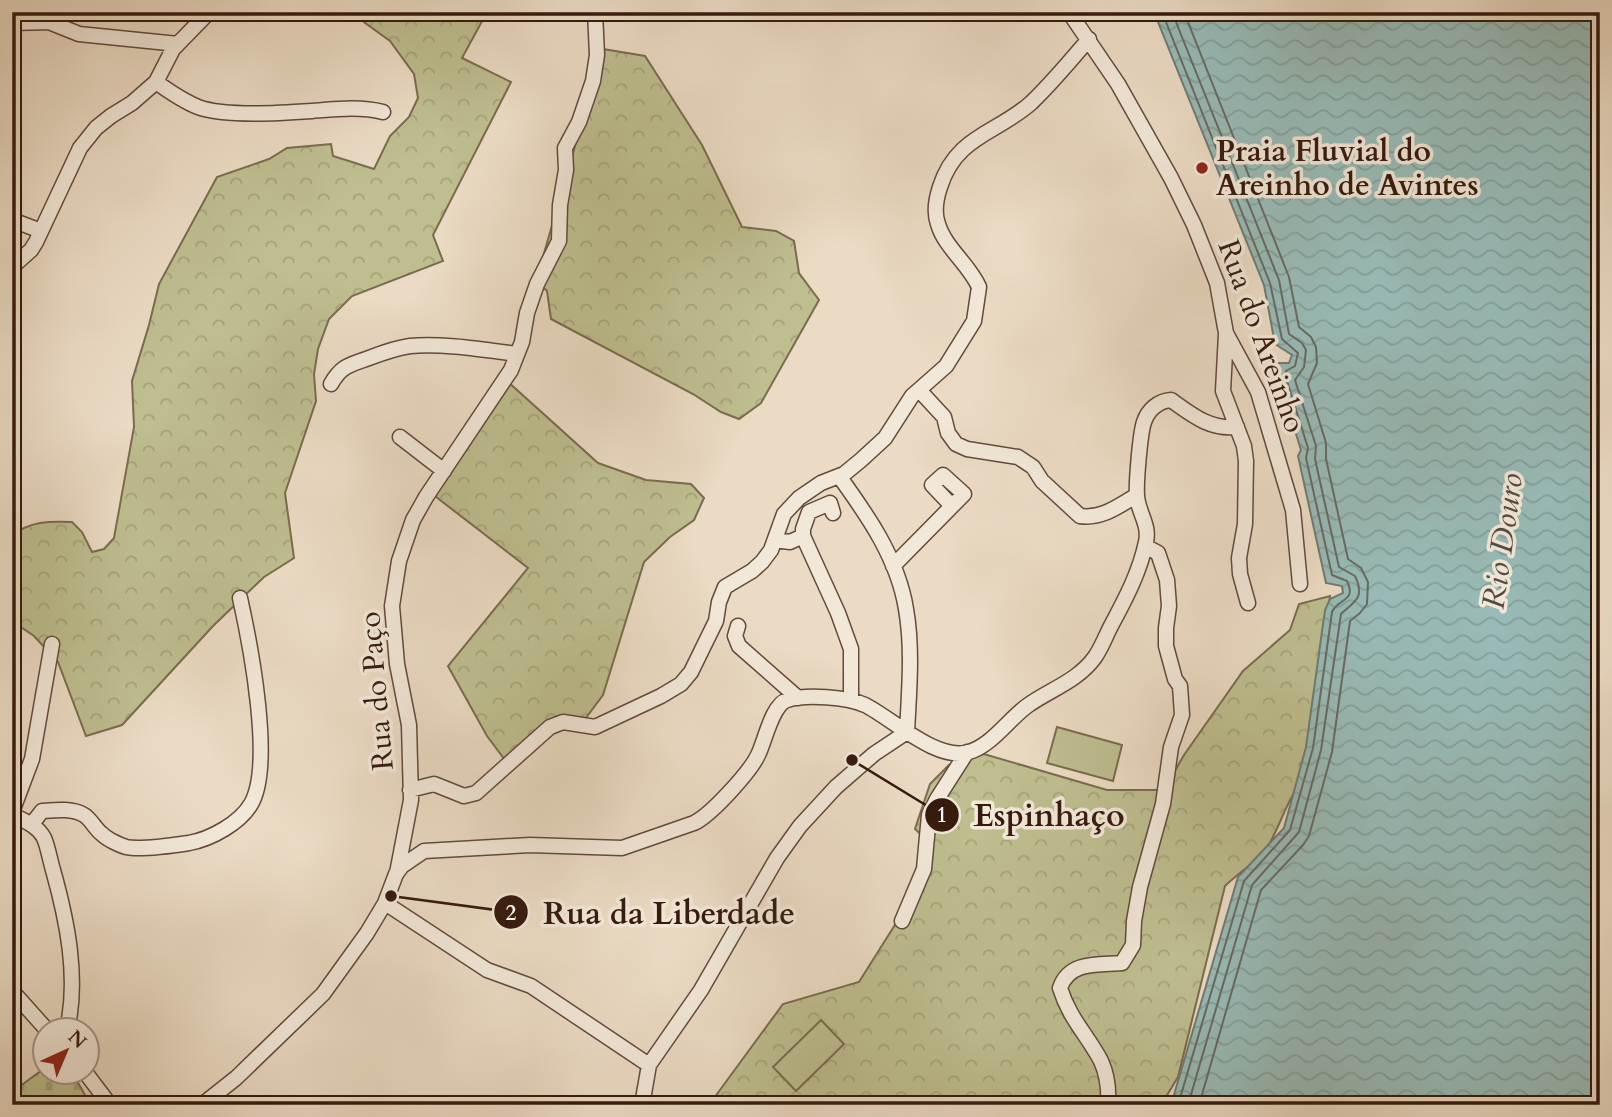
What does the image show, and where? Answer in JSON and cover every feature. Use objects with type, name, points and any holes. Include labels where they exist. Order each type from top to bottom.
[{"type":"street","points":[[12,267],[31,250],[80,148],[103,122],[132,103],[156,82],[178,44],[209,12]]},
{"type":"street","name":"Rua do Paço","points":[[205,1104],[323,995],[349,962],[385,903],[396,874],[408,823],[410,790],[409,725],[397,664],[392,606],[399,561],[413,520],[511,370],[537,284],[559,241],[560,205],[566,170],[565,148],[579,122],[593,81],[597,55],[595,12]]},
{"type":"street","name":"Rua do Areinho","points":[[1069,12],[1144,127],[1194,225],[1217,283],[1226,333],[1258,393],[1275,446],[1293,510],[1300,584]]},
{"type":"street","points":[[12,23],[43,17],[79,34],[178,44]]},
{"type":"street","points":[[410,790],[434,784],[464,796],[476,793],[550,727],[563,722],[595,727],[681,684],[691,671],[716,621],[725,587],[762,562],[771,550],[784,513],[799,498],[839,476],[885,438],[912,396],[946,366],[964,339],[974,320],[979,287],[938,226],[936,214],[938,195],[951,162],[970,142],[1029,105],[1088,39]]},
{"type":"street","points":[[156,82],[200,108],[232,113],[339,108],[383,112]]},
{"type":"street","points":[[12,220],[41,231]]},
{"type":"street","points":[[1226,333],[1223,391],[1244,446],[1246,461],[1244,524],[1239,558],[1240,574],[1248,603]]},
{"type":"street","points":[[331,384],[336,374],[350,363],[411,346],[468,348],[517,354]]},
{"type":"street","points":[[920,391],[944,417],[948,433],[957,444],[967,449],[1018,457],[1032,467],[1042,481],[1080,516],[1105,514],[1137,495]]},
{"type":"street","points":[[396,874],[402,866],[424,851],[530,845],[622,848],[694,824],[712,810],[758,756],[776,710],[785,700],[806,697],[851,700],[941,749],[956,753],[981,747],[1027,706],[1081,674],[1096,656],[1127,597],[1148,532],[1137,495],[1144,422],[1157,403],[1171,400],[1202,421],[1227,428],[1237,427]]},
{"type":"street","points":[[400,437],[444,471]]},
{"type":"street","points":[[839,476],[889,554],[903,597],[908,622],[907,732]]},
{"type":"street","points":[[833,513],[830,503],[808,512],[803,536],[838,613],[851,649],[851,700]]},
{"type":"street","points":[[893,566],[952,506]]},
{"type":"street","points":[[775,540],[790,542],[803,536]]},
{"type":"street","points":[[1108,1105],[1109,1092],[1101,1062],[1079,1030],[1060,988],[1064,976],[1073,968],[1122,962],[1133,945],[1140,887],[1163,804],[1171,747],[1182,715],[1180,686],[1175,679],[1166,646],[1169,606],[1167,580],[1158,553],[1145,546]]},
{"type":"street","points":[[32,824],[42,811],[66,809],[85,815],[102,835],[126,847],[175,846],[200,841],[239,820],[251,804],[256,791],[261,745],[252,658],[240,598]]},
{"type":"street","points":[[738,626],[735,636],[739,646],[798,698]]},
{"type":"street","points":[[12,812],[33,759],[52,644]]},
{"type":"street","points":[[642,1105],[649,1065],[701,990],[777,858],[800,826],[836,787],[864,762],[907,732]]},
{"type":"street","points":[[902,921],[924,869],[929,815],[967,752]]},
{"type":"street","points":[[12,822],[19,818],[32,824],[44,838],[64,910],[71,966],[70,1016]]},
{"type":"street","points":[[385,903],[486,970],[531,986],[649,1065]]},
{"type":"street","points":[[12,991],[34,1016]]},
{"type":"street","points":[[96,1086],[110,1105]]},
{"type":"green space","points":[[350,12],[487,12],[462,58],[511,82],[433,235],[443,261],[352,296],[329,319],[318,349],[314,374],[316,401],[285,493],[294,558],[264,577],[213,626],[122,725],[86,736],[58,662],[34,636],[12,621],[12,536],[33,525],[72,522],[82,532],[92,552],[104,549],[114,538],[134,427],[132,381],[159,284],[217,177],[269,159],[287,148],[331,144],[333,156],[374,169],[390,136],[409,117],[418,98],[414,74],[390,41]]},
{"type":"green space","points":[[603,49],[645,56],[702,145],[742,227],[776,231],[794,241],[799,273],[819,300],[761,403],[739,419],[721,412],[693,394],[551,319],[547,291],[536,281]]},
{"type":"green space","points":[[506,380],[598,463],[646,480],[691,484],[704,498],[694,520],[670,537],[644,562],[603,695],[579,727],[557,719],[508,764],[487,736],[448,666],[528,568],[431,493]]},
{"type":"green space","points":[[1330,596],[1305,779],[1294,792],[1267,848],[1225,886],[1178,1077],[1161,1105],[709,1105],[783,1004],[859,982],[898,920],[927,840],[915,829],[930,784],[949,765],[984,754],[1107,790],[1164,790],[1184,755],[1243,671],[1290,630],[1299,604]]},
{"type":"green space","points":[[1057,727],[1122,745],[1113,781],[1047,763]]},
{"type":"green space","points":[[821,1020],[844,1044],[796,1091],[773,1067]]},
{"type":"green space","points":[[32,1077],[32,1086],[80,1086],[90,1104],[12,1105],[12,1092]]},
{"type":"water","name":"Rio Douro","points":[[1154,12],[1600,12],[1600,1105],[1171,1105],[1238,877],[1284,828],[1306,747],[1325,610],[1330,599],[1343,593],[1342,586],[1326,583],[1298,456],[1301,450],[1274,363],[1289,363],[1292,355],[1275,344],[1264,285]]},
{"type":"place","name":"Praia Fluvial do Areinho de Avintes","points":[[1202,168]]},
{"type":"place","name":"Espinhaço","points":[[852,760]]},
{"type":"place","name":"Rua da Liberdade","points":[[391,896]]}]
